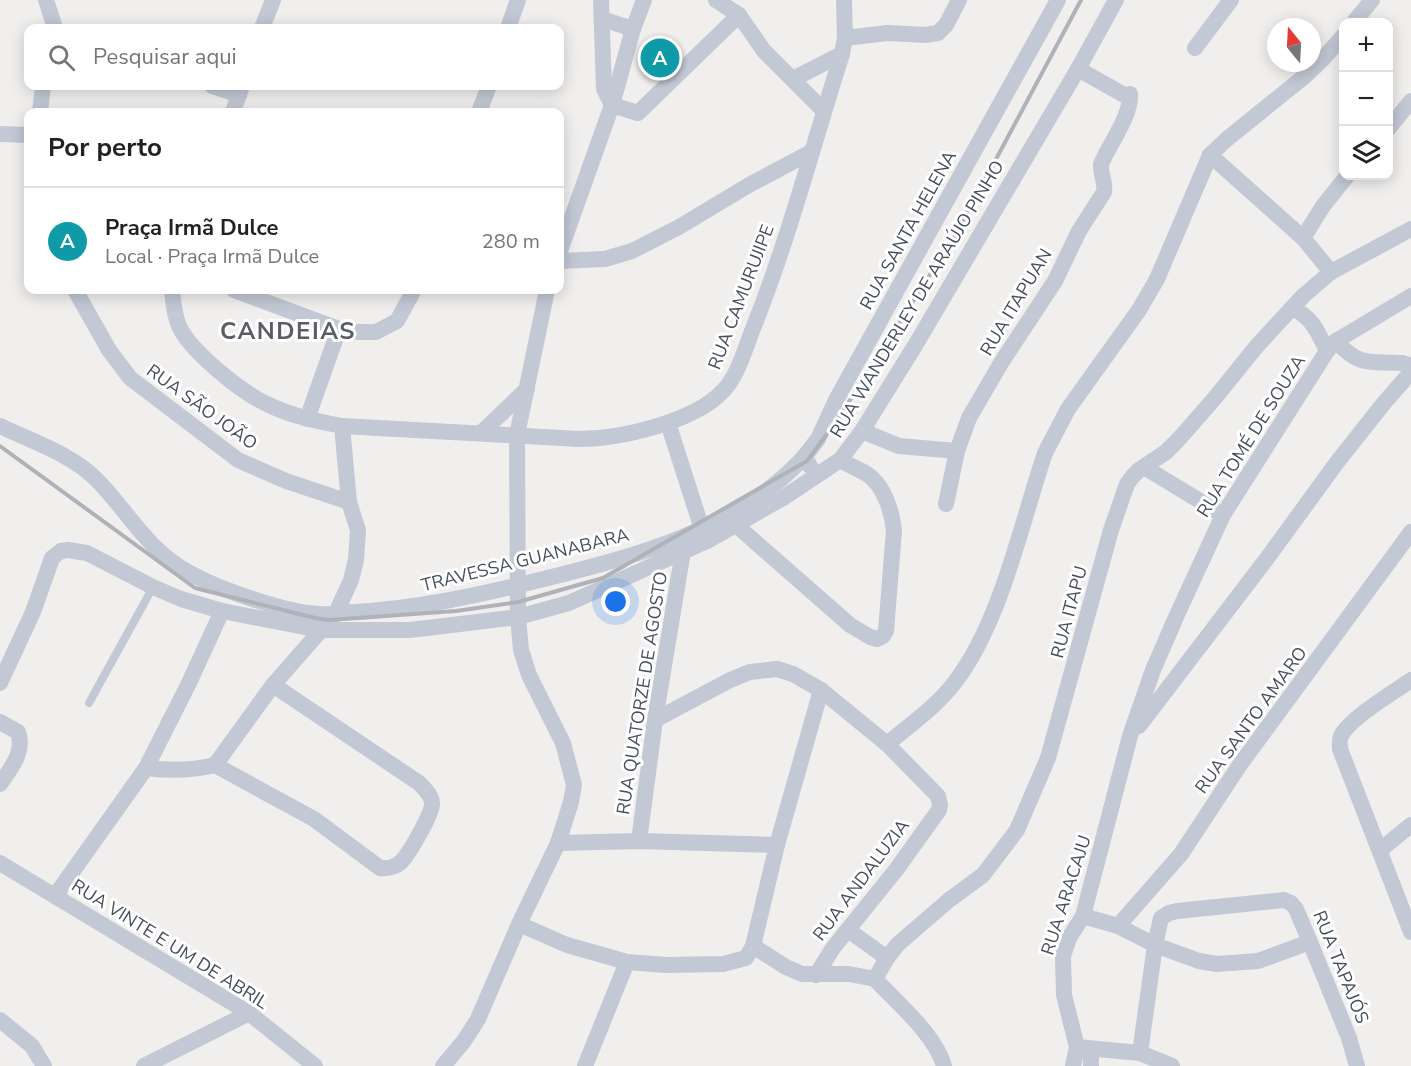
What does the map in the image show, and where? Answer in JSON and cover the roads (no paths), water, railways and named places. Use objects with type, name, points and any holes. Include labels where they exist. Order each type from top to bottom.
[{"type":"street","points":[[46,0],[54,24]]},
{"type":"street","points":[[264,24],[273,0]]},
{"type":"street","points":[[509,24],[518,0]]},
{"type":"street","points":[[601,0],[604,89],[612,105],[638,113],[739,15]]},
{"type":"street","points":[[564,240],[612,105],[633,29],[644,0]]},
{"type":"street","points":[[716,0],[739,15],[764,51],[824,111]]},
{"type":"street","name":"RUA CAMURUJIPE","points":[[517,435],[592,439],[668,423],[708,404],[722,393],[736,372],[773,278],[844,46],[844,0]]},
{"type":"street","points":[[793,79],[844,46],[888,33],[934,34],[942,30],[959,0]]},
{"type":"street","name":"RUA SANTA HELENA","points":[[804,457],[818,439],[836,400],[1058,0]]},
{"type":"street","name":"RUA WANDERLEY DE ARAÚJO PINHO","points":[[0,683],[33,612],[52,558],[68,550],[87,553],[153,587],[181,599],[222,611],[320,630],[410,630],[518,617],[593,594],[736,525],[818,476],[840,460],[862,431],[916,345],[1116,0]]},
{"type":"street","points":[[1195,48],[1231,0]]},
{"type":"street","points":[[1356,18],[1372,0]]},
{"type":"street","points":[[602,19],[633,29]]},
{"type":"street","points":[[655,720],[730,680],[750,672],[777,669],[793,674],[821,690],[887,744],[936,702],[968,664],[1001,591],[1045,453],[1055,432],[1068,409],[1139,310],[1157,279],[1210,154],[1305,76],[1339,41]]},
{"type":"street","name":"RUA ITAPUAN","points":[[946,504],[957,451],[969,418],[1001,363],[1055,281],[1079,231],[1104,192],[1101,164],[1128,108],[1130,94],[1126,96],[1078,69]]},
{"type":"street","points":[[40,108],[43,90]]},
{"type":"street","points":[[234,108],[240,90]]},
{"type":"street","points":[[481,108],[487,90]]},
{"type":"street","points":[[1391,126],[1411,101]]},
{"type":"street","points":[[0,134],[24,135]]},
{"type":"street","points":[[564,261],[605,259],[632,251],[812,152]]},
{"type":"street","points":[[1210,154],[1303,238],[1331,272]]},
{"type":"street","points":[[1303,238],[1323,206],[1344,180]]},
{"type":"street","name":"RUA ITAPU","points":[[874,979],[898,944],[983,874],[1017,830],[1048,759],[1111,530],[1127,484],[1138,470],[1166,452],[1178,440],[1256,347],[1292,308],[1331,272],[1411,229]]},
{"type":"street","name":"RUA SÃO JOÃO","points":[[77,294],[108,350],[130,378],[238,460],[286,481],[350,502]]},
{"type":"street","points":[[173,294],[178,324],[189,342],[211,363],[267,404],[307,419],[342,426],[517,435]]},
{"type":"street","points":[[245,294],[339,328],[358,332],[376,332],[397,321],[412,294]]},
{"type":"street","points":[[443,1066],[464,1041],[478,1019],[519,924],[558,843],[574,785],[563,743],[530,675],[521,650],[518,617],[517,435],[546,294]]},
{"type":"street","name":"RUA TOMÉ DE SOUZA","points":[[1131,736],[1153,670],[1223,515],[1332,346],[1411,296]]},
{"type":"street","points":[[1131,736],[1268,557],[1344,453],[1411,371],[1409,365],[1402,363],[1358,360],[1352,357],[1332,346],[1312,321],[1302,312],[1292,308]]},
{"type":"street","points":[[307,419],[339,328]]},
{"type":"street","points":[[481,433],[527,389]]},
{"type":"street","points":[[668,423],[702,529]]},
{"type":"street","name":"TRAVESSA GUANABARA","points":[[0,426],[64,455],[83,469],[98,481],[153,547],[189,573],[217,586],[281,606],[318,614],[409,608],[472,597],[621,559],[702,529],[774,487],[804,457]]},
{"type":"street","points":[[146,768],[180,771],[215,765],[273,684],[336,613],[351,580],[356,560],[358,530],[350,502],[342,426]]},
{"type":"street","points":[[862,431],[899,446],[957,451]]},
{"type":"street","points":[[804,457],[818,476]]},
{"type":"street","points":[[736,525],[850,625],[870,637],[878,639],[883,636],[886,631],[890,598],[893,520],[882,493],[869,475],[840,460]]},
{"type":"street","points":[[1144,467],[1223,515]]},
{"type":"street","name":"RUA SANTO AMARO","points":[[1118,926],[1181,854],[1239,766],[1411,532]]},
{"type":"street","name":"RUA QUATORZE DE AGOSTO","points":[[639,841],[655,720],[683,551]]},
{"type":"street","points":[[55,896],[146,768],[222,611]]},
{"type":"street","points":[[1411,680],[1362,714],[1348,727],[1340,740],[1341,750],[1411,932]]},
{"type":"street","points":[[215,765],[314,819],[380,868],[390,868],[402,861],[430,814],[432,802],[428,792],[419,783],[273,684]]},
{"type":"street","points":[[519,924],[567,945],[627,962],[666,965],[723,964],[742,960],[748,956],[753,946],[777,845],[821,690]]},
{"type":"street","points":[[0,722],[18,732],[20,740],[17,758],[0,784]]},
{"type":"street","name":"RUA ARACAJU","points":[[1073,1066],[1084,1048],[1064,995],[1063,956],[1069,938],[1083,916],[1131,736]]},
{"type":"street","name":"RUA ANDALUZIA","points":[[816,975],[833,948],[896,870],[939,810],[938,796],[887,744]]},
{"type":"street","points":[[1380,850],[1411,825]]},
{"type":"street","points":[[558,843],[639,841],[777,845]]},
{"type":"street","name":"RUA VINTE E UM DE ABRIL","points":[[0,863],[249,1013],[315,1066]]},
{"type":"street","name":"RUA TAPAJÓS","points":[[1140,1053],[1161,918],[1169,913],[1279,900],[1291,903],[1296,909],[1349,1038],[1357,1066]]},
{"type":"street","points":[[1083,916],[1118,926],[1155,945],[1199,961],[1217,964],[1258,961],[1310,942]]},
{"type":"street","points":[[848,930],[887,958]]},
{"type":"street","points":[[753,946],[802,974],[849,974],[874,979],[932,1041],[940,1053],[944,1066]]},
{"type":"street","points":[[585,1066],[627,962]]},
{"type":"street","points":[[144,1066],[249,1013]]},
{"type":"street","points":[[0,1020],[33,1046],[44,1066]]},
{"type":"street","points":[[1092,1066],[1084,1048],[1140,1053],[1172,1066]]},
{"type":"lane","points":[[89,703],[153,587]]},
{"type":"railway","points":[[0,446],[195,588],[315,618],[329,620],[456,611],[518,602],[603,578],[807,461],[838,419],[956,234],[1081,0]]},
{"type":"place","name":"Praça Irmã Dulce","points":[[660,58]]},
{"type":"district","name":"CANDEIAS","points":[[288,331]]}]
